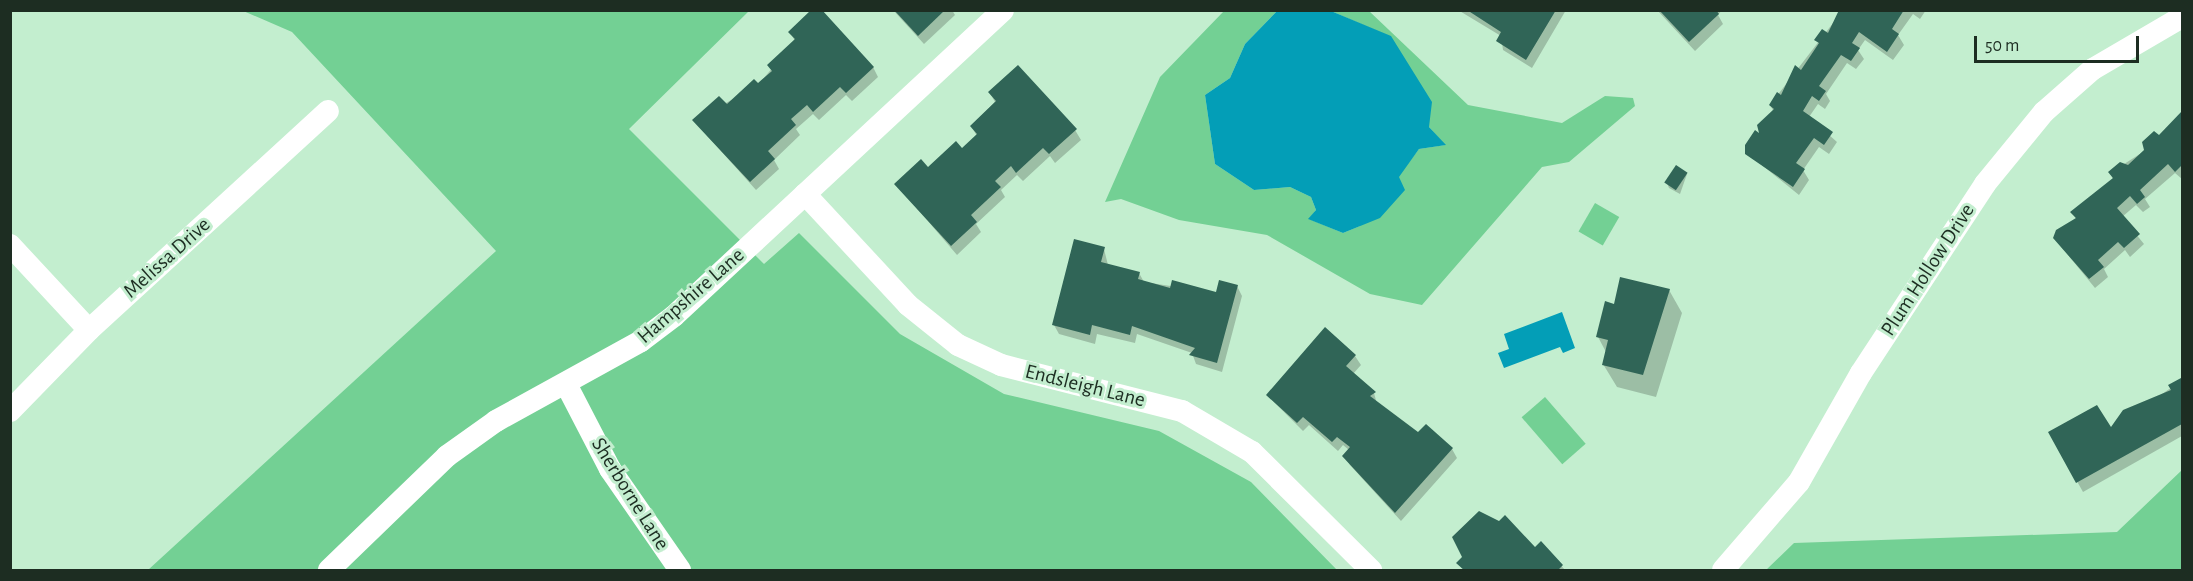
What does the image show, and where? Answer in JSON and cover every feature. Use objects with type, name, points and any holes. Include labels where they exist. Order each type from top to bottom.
[{"type":"street","name":"Hampshire Lane","points":[[329,570],[447,456],[496,421],[566,384],[674,316],[1003,10]]},
{"type":"street","name":"Plum Hollow Drive","points":[[1723,570],[1798,482],[1861,373],[1984,184],[2044,112],[2093,69],[2182,17]]},
{"type":"street","name":"Melissa Drive","points":[[10,411],[89,330],[328,111]]},
{"type":"street","name":"Endsleigh Lane","points":[[805,194],[908,305],[958,345],[1001,365],[1182,411],[1252,452],[1371,570]]},
{"type":"street","points":[[10,245],[89,330]]},
{"type":"street","name":"Sherborne Lane","points":[[566,384],[610,470],[680,570]]},
{"type":"green space","points":[[241,10],[749,11],[629,129],[764,264],[799,233],[900,334],[1004,394],[1159,431],[1251,482],[1337,570],[148,570],[496,251],[292,32]]},
{"type":"green space","points":[[1224,11],[1277,11],[1245,44],[1230,78],[1205,95],[1215,164],[1254,190],[1290,187],[1311,197],[1316,210],[1309,219],[1343,233],[1360,226],[1419,149],[1445,145],[1429,127],[1391,37],[1331,11],[1369,11],[1468,105],[1562,123],[1605,96],[1633,98],[1635,106],[1569,162],[1542,167],[1422,305],[1370,294],[1267,235],[1179,220],[1121,199],[1105,202],[1160,77]]},
{"type":"green space","points":[[1595,203],[1619,217],[1603,246],[1578,232]]},
{"type":"green space","points":[[1545,397],[1586,444],[1562,464],[1522,417]]},
{"type":"green space","points":[[2182,470],[2182,570],[1766,570],[1794,543],[2117,532]]},
{"type":"water","points":[[1277,11],[1331,11],[1391,36],[1432,102],[1429,127],[1446,145],[1419,149],[1399,177],[1405,190],[1380,218],[1343,233],[1308,219],[1316,210],[1311,197],[1290,187],[1254,190],[1215,164],[1205,95],[1230,78],[1245,44]]},
{"type":"water","points":[[1562,312],[1575,348],[1563,353],[1560,347],[1504,368],[1498,353],[1509,349],[1504,334]]},
{"type":"building","points":[[811,10],[822,10],[874,67],[846,93],[840,87],[813,112],[807,105],[791,119],[796,125],[768,151],[775,159],[750,182],[692,120],[719,96],[727,104],[754,79],[758,83],[772,71],[767,65],[795,39],[788,32]]},
{"type":"building","points":[[894,10],[945,10],[918,36]]},
{"type":"building","points":[[1467,10],[1556,10],[1526,60],[1496,41],[1501,32]]},
{"type":"building","points":[[1659,10],[1716,10],[1719,14],[1689,42]]},
{"type":"building","points":[[1839,10],[1904,10],[1892,29],[1899,34],[1887,52],[1859,32],[1852,43],[1860,48],[1851,61],[1841,55],[1819,86],[1826,91],[1819,101],[1812,96],[1803,111],[1833,132],[1824,145],[1814,138],[1796,163],[1805,169],[1793,187],[1745,154],[1745,145],[1755,130],[1759,133],[1757,125],[1774,109],[1769,105],[1777,92],[1781,95],[1795,65],[1801,70],[1819,43],[1814,40],[1822,29],[1828,33]]},
{"type":"building","points":[[1018,65],[1077,129],[1049,154],[1043,148],[1016,173],[1011,166],[995,181],[1001,187],[971,215],[977,222],[951,246],[894,184],[921,159],[928,167],[956,141],[962,148],[977,134],[970,126],[996,101],[988,92]]},
{"type":"building","points":[[2182,111],[2182,165],[2175,172],[2168,164],[2140,190],[2145,197],[2137,204],[2130,196],[2117,208],[2140,234],[2124,248],[2118,242],[2098,260],[2104,267],[2089,279],[2053,238],[2056,230],[2076,218],[2070,212],[2113,178],[2108,172],[2120,162],[2128,165],[2144,150],[2142,142],[2154,131],[2159,135]]},
{"type":"building","points":[[1676,165],[1688,173],[1676,190],[1664,182]]},
{"type":"building","points":[[1074,239],[1105,247],[1101,262],[1140,272],[1138,279],[1170,288],[1172,280],[1216,292],[1219,280],[1238,285],[1217,363],[1189,355],[1195,348],[1132,326],[1130,335],[1092,325],[1090,335],[1052,325]]},
{"type":"building","points":[[1620,277],[1670,289],[1643,375],[1602,365],[1608,340],[1596,337],[1605,301],[1614,304]]},
{"type":"building","points":[[1325,327],[1356,355],[1346,366],[1376,392],[1370,396],[1418,432],[1426,424],[1453,448],[1395,513],[1342,456],[1350,447],[1337,437],[1332,442],[1303,417],[1297,423],[1266,395]]},
{"type":"building","points":[[2181,378],[2182,424],[2076,483],[2048,432],[2097,405],[2111,427],[2123,410],[2171,390],[2168,385]]},
{"type":"building","points":[[1479,511],[1499,521],[1505,515],[1535,547],[1541,541],[1563,565],[1558,570],[1464,570],[1456,563],[1462,557],[1452,537]]}]
